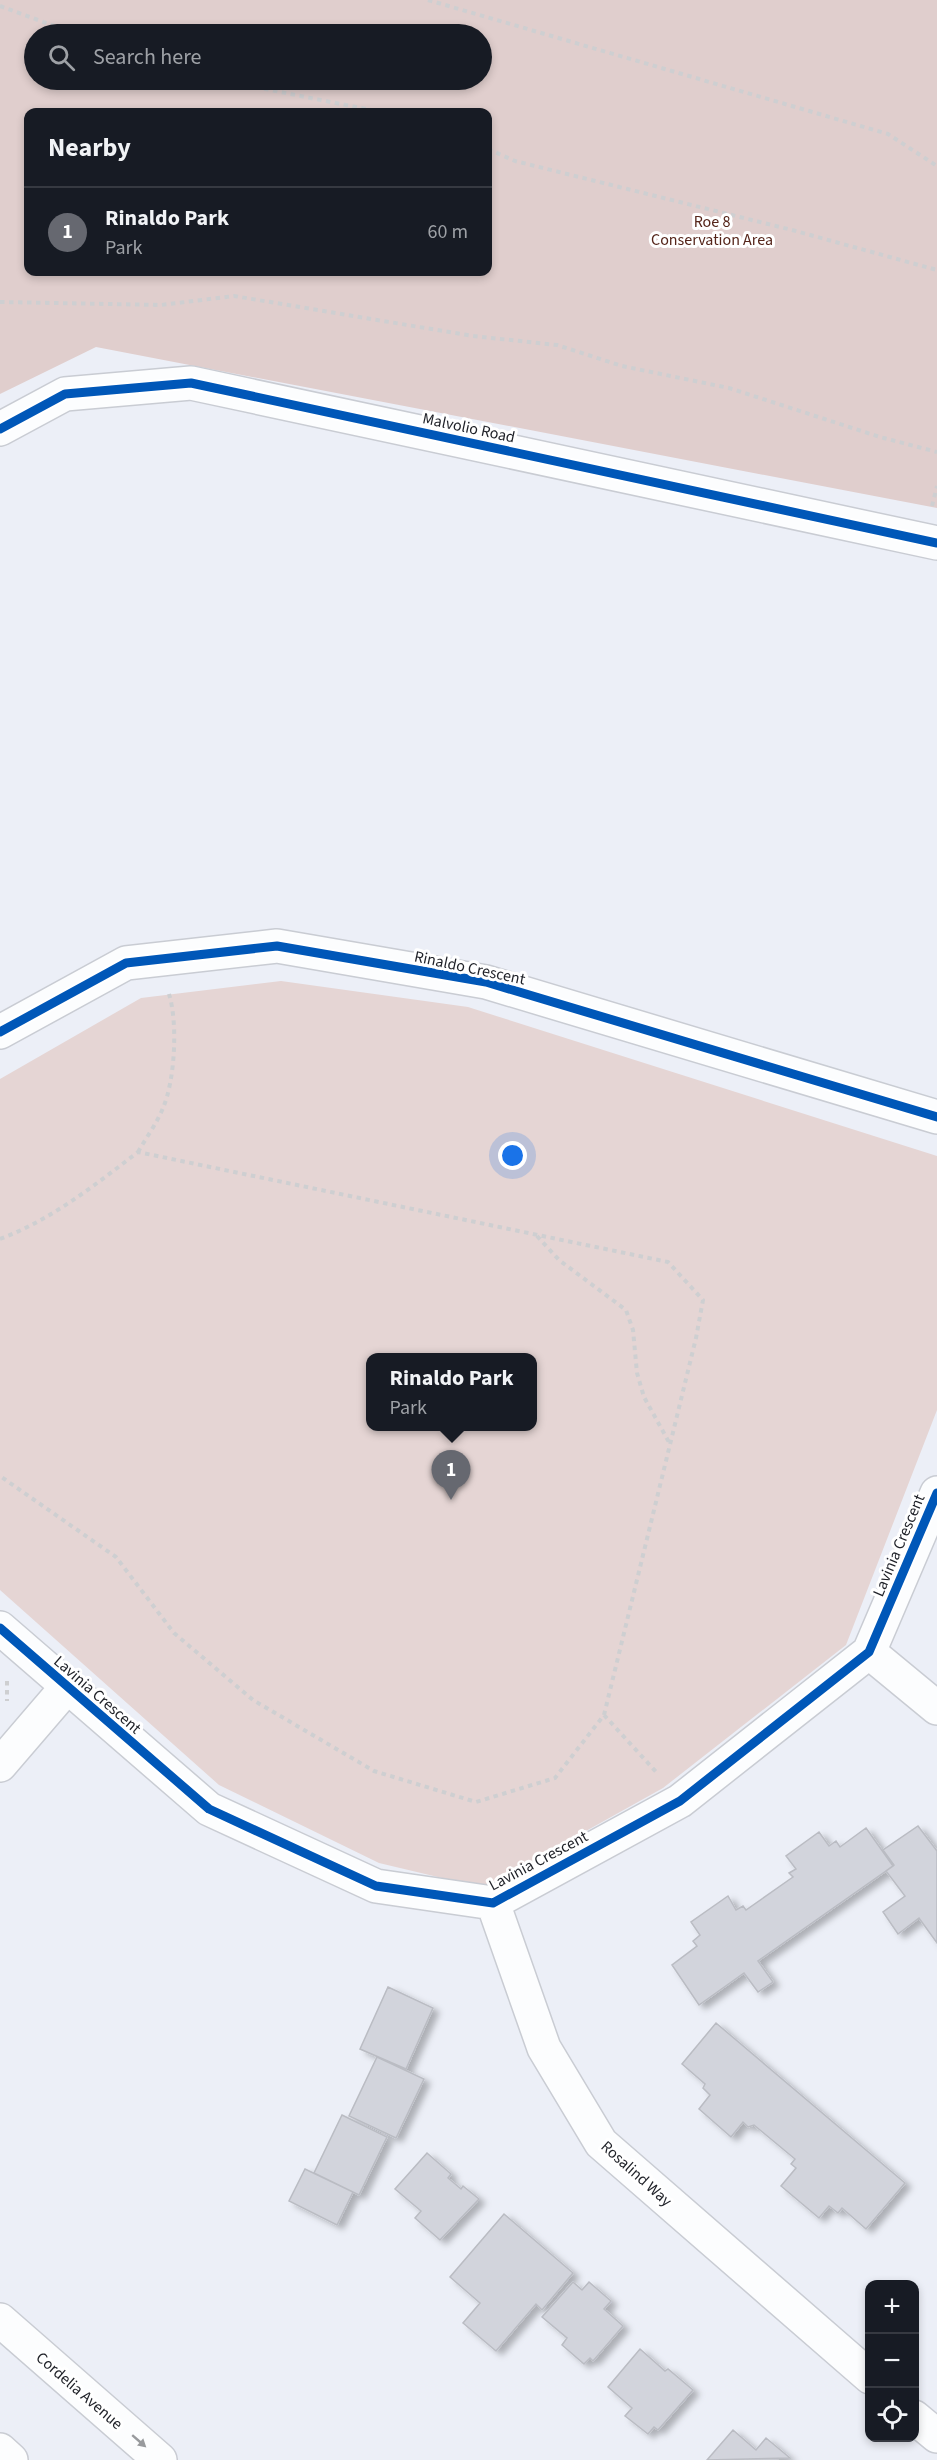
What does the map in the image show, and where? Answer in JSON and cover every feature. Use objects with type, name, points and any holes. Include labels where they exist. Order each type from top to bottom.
[{"type":"street","name":"Malvolio Road","points":[[0,429],[65,394],[191,383],[937,543]]},
{"type":"street","name":"Rinaldo Crescent","points":[[0,1032],[126,963],[277,946],[486,982],[937,1117]]},
{"type":"street","name":"Lavinia Crescent","points":[[0,1628],[209,1809],[376,1886],[493,1904],[680,1801],[869,1652],[937,1493]]},
{"type":"street","points":[[869,1652],[937,1708]]},
{"type":"street","points":[[0,1765],[67,1687]]},
{"type":"street","name":"Rosalind Way","points":[[493,1904],[544,2048],[601,2143],[865,2374]]},
{"type":"street","name":"Cordelia Avenue","points":[[0,2320],[160,2460]]},
{"type":"street","points":[[919,2420],[937,2436]]},
{"type":"street","points":[[0,2450],[11,2460]]},
{"type":"path","points":[[428,0],[888,134],[937,166]]},
{"type":"path","points":[[0,6],[49,24]]},
{"type":"path","points":[[270,90],[361,108]]},
{"type":"path","points":[[492,150],[515,161],[792,230],[937,270]]},
{"type":"path","points":[[0,302],[161,305],[234,296],[473,336],[557,345],[622,366],[729,388],[880,437],[937,452]]},
{"type":"path","points":[[0,1239],[23,1230],[86,1192],[138,1152],[164,1107],[174,1051],[175,1013],[169,994]]},
{"type":"path","points":[[0,1476],[116,1557],[174,1633],[253,1700],[375,1771],[476,1802],[555,1778],[604,1715],[696,1338],[703,1300],[668,1262],[138,1152]]},
{"type":"path","points":[[536,1235],[559,1260],[626,1310],[633,1330],[637,1373],[644,1397],[670,1444]]},
{"type":"path","points":[[604,1715],[668,1784],[680,1801]]},
{"type":"shaded area","points":[[281,981],[468,1007],[937,1156],[937,1410],[846,1645],[663,1788],[484,1888],[379,1863],[219,1785],[0,1590],[0,1079],[141,998]]},
{"type":"green space","name":"Roe 8 Conservation Area","points":[[0,0],[937,0],[937,508],[96,347],[0,394]]},
{"type":"building","points":[[918,1826],[937,1851],[937,1943],[919,1918],[898,1934],[883,1912],[905,1896],[886,1871],[894,1865],[883,1850]]},
{"type":"building","points":[[866,1828],[893,1866],[758,1961],[773,1982],[758,1992],[744,1973],[699,2005],[672,1965],[697,1946],[693,1941],[700,1935],[691,1922],[728,1896],[736,1910],[743,1906],[746,1910],[793,1877],[789,1873],[796,1869],[786,1856],[819,1832],[829,1846],[836,1841],[840,1847]]},
{"type":"building","points":[[388,1987],[433,2008],[406,2069],[360,2049]]},
{"type":"building","points":[[716,2023],[905,2183],[866,2229],[842,2208],[838,2213],[829,2206],[819,2218],[781,2186],[796,2168],[791,2164],[795,2159],[754,2125],[748,2127],[743,2122],[731,2137],[699,2109],[710,2095],[703,2088],[705,2084],[682,2064]]},
{"type":"building","points":[[377,2057],[424,2079],[396,2138],[349,2116]]},
{"type":"building","points":[[342,2115],[387,2137],[359,2195],[314,2173]]},
{"type":"building","points":[[427,2153],[451,2174],[448,2178],[461,2189],[463,2186],[479,2199],[440,2240],[415,2218],[421,2211],[395,2189]]},
{"type":"building","points":[[305,2169],[353,2192],[337,2225],[289,2201]]},
{"type":"building","points":[[504,2214],[573,2273],[542,2310],[536,2304],[496,2351],[463,2323],[480,2303],[450,2277]]},
{"type":"building","points":[[573,2282],[582,2290],[589,2282],[611,2301],[604,2309],[623,2326],[593,2361],[590,2358],[584,2364],[562,2345],[567,2338],[542,2317]]},
{"type":"building","points":[[640,2349],[665,2371],[668,2369],[693,2390],[658,2430],[654,2427],[648,2434],[625,2416],[632,2408],[608,2387]]},
{"type":"building","points":[[733,2430],[756,2450],[766,2438],[790,2458],[707,2460]]},
{"type":"cycle path","points":[[0,429],[65,394],[191,383],[937,543]]},
{"type":"cycle path","points":[[0,1032],[126,963],[277,946],[486,982],[937,1117]]},
{"type":"cycle path","points":[[0,1628],[209,1809],[376,1886],[493,1903],[680,1801],[869,1652],[937,1493]]},
{"type":"place","name":"Rinaldo Park","points":[[451,1500]]}]
